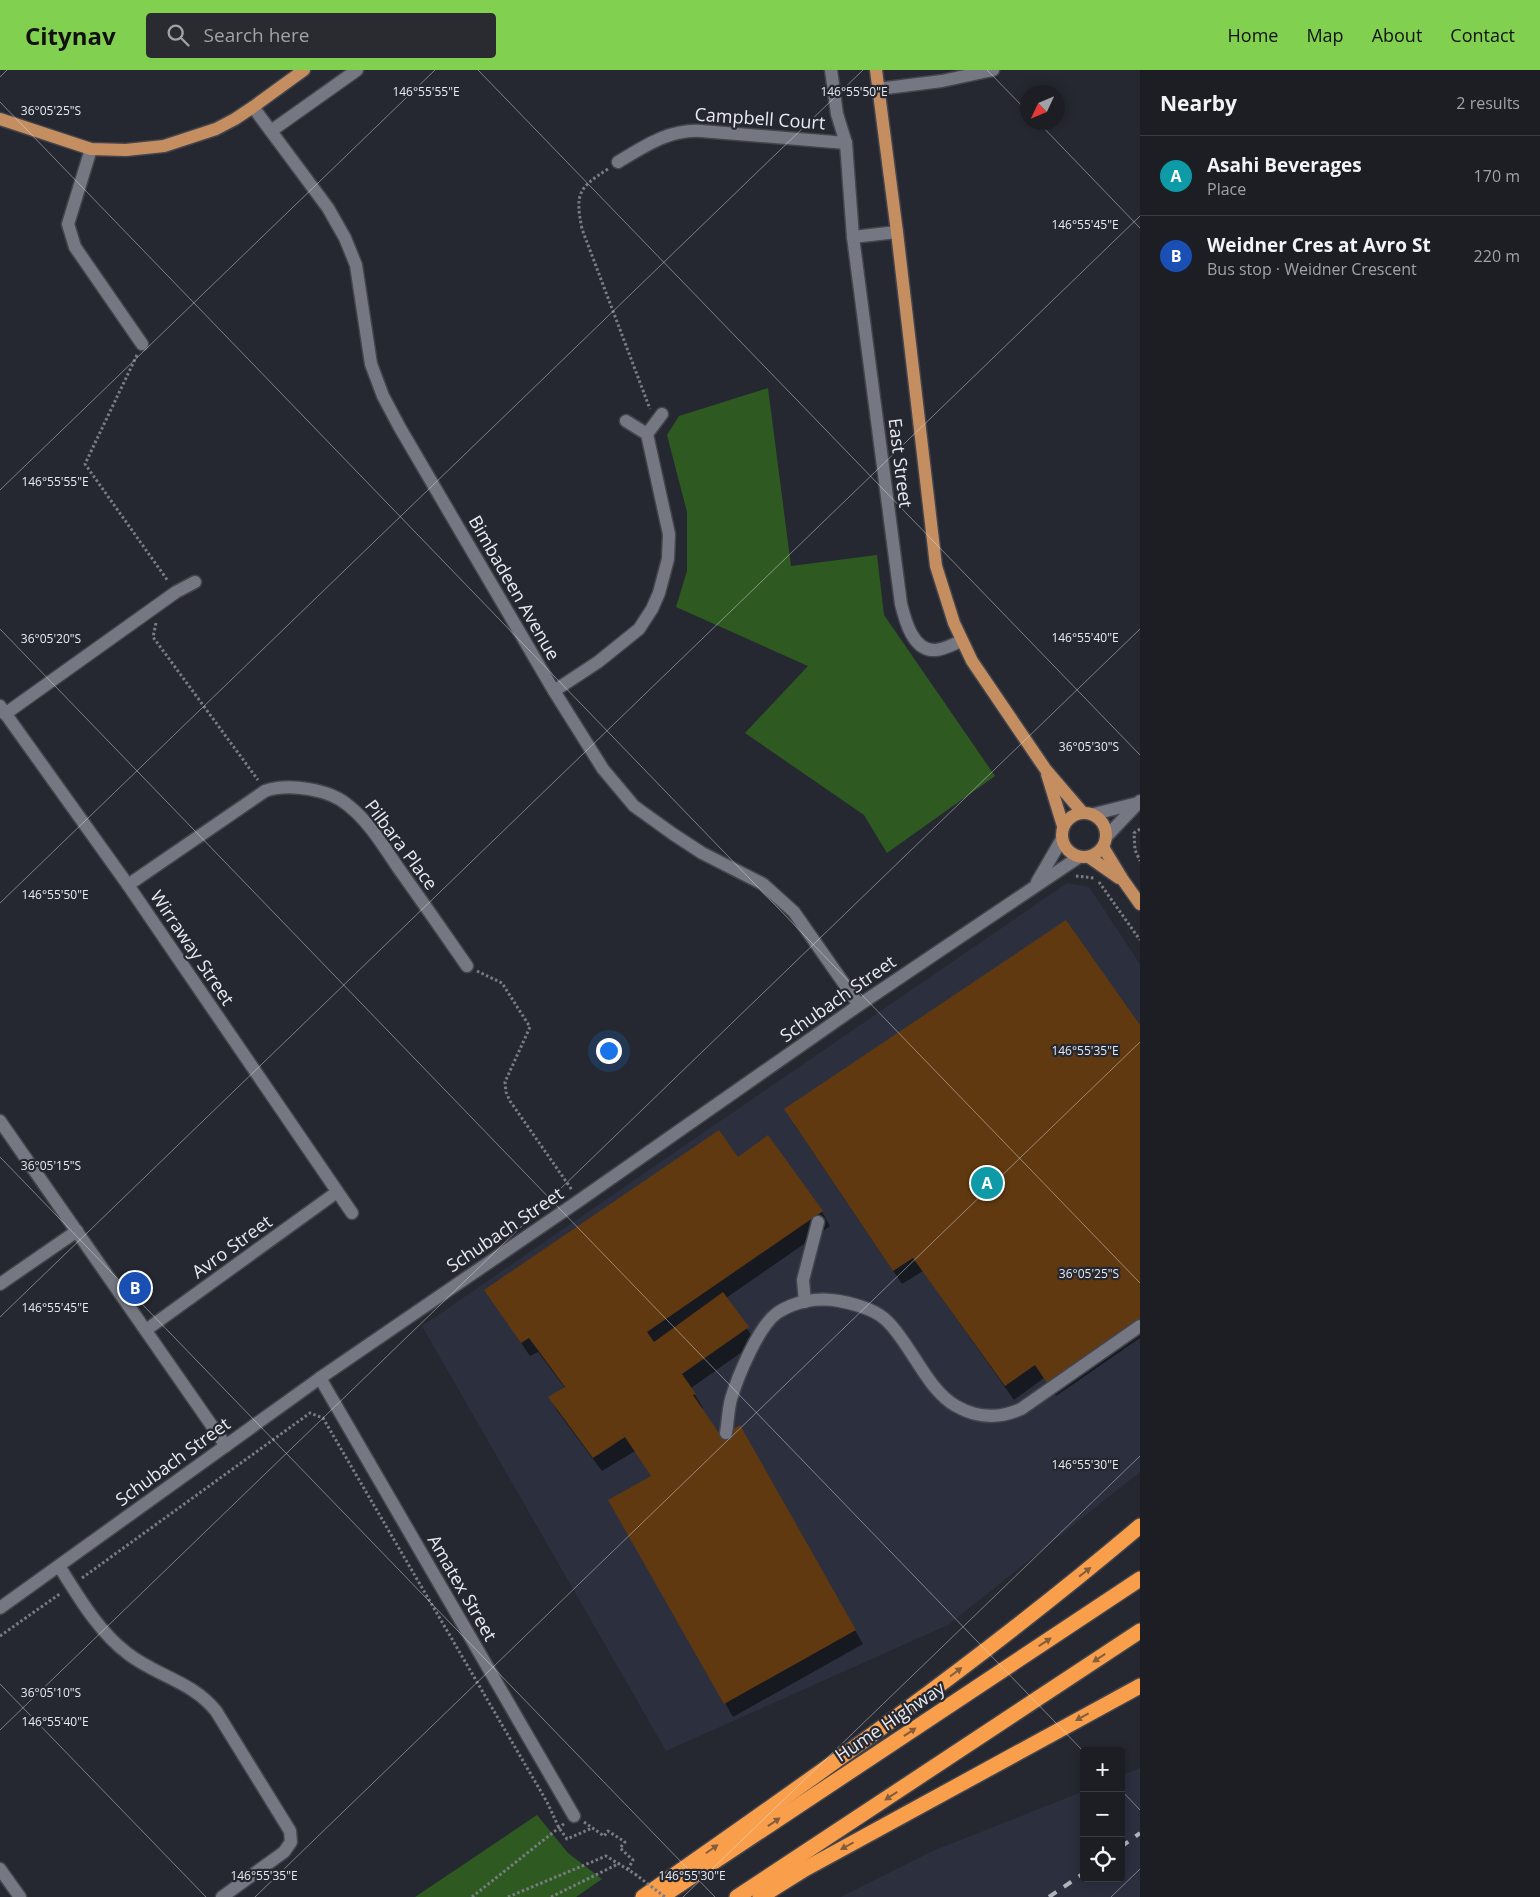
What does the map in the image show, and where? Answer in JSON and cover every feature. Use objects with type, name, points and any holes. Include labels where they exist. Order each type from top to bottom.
[{"type":"highway","points":[[643,1897],[845,1756],[986,1649],[1140,1526]]},
{"type":"highway","name":"Hume Highway","points":[[661,1897],[1140,1579]]},
{"type":"highway","points":[[736,1897],[1140,1631]]},
{"type":"highway","points":[[760,1897],[805,1869],[1140,1686]]},
{"type":"main road","points":[[0,119],[91,149],[126,150],[164,146],[216,128],[254,108],[304,70]]},
{"type":"main road","name":"East Street","points":[[876,70],[936,566],[946,603],[962,641],[983,679],[1046,770],[1088,813]]},
{"type":"main road","name":"East Street","points":[[1046,770],[1063,826]]},
{"type":"main road","points":[[1123,880],[1084,857],[1071,853],[1065,847],[1062,839],[1063,826],[1070,816],[1088,813],[1104,824],[1105,842],[1123,880],[1140,904]]},
{"type":"main road","points":[[1084,857],[1097,853],[1105,842]]},
{"type":"street","points":[[271,131],[357,70]]},
{"type":"street","name":"East Street","points":[[831,70],[837,114],[846,143],[853,237],[898,587],[904,615],[916,641],[926,649],[938,650],[962,641]]},
{"type":"street","points":[[878,89],[942,81],[993,70]]},
{"type":"street","name":"Bimbadeen Avenue","points":[[254,108],[328,208],[346,238],[356,265],[371,364],[383,396],[554,690],[603,768],[634,806],[702,853],[763,884],[794,912],[859,1005]]},
{"type":"street","name":"Campbell Court","points":[[618,162],[660,138],[683,131],[846,143]]},
{"type":"street","points":[[91,149],[68,224],[75,247],[142,344]]},
{"type":"street","points":[[853,237],[897,232]]},
{"type":"street","points":[[647,434],[658,418]]},
{"type":"street","points":[[554,690],[598,662],[639,630],[659,593],[668,559],[669,534],[647,434],[626,421]]},
{"type":"street","points":[[3,710],[176,592],[195,582]]},
{"type":"street","name":"Wirraway Street","points":[[3,710],[128,885],[352,1213]]},
{"type":"street","name":"Pilbara Place","points":[[128,885],[266,791],[274,788],[315,790],[332,795],[348,805],[369,827],[467,966]]},
{"type":"street","points":[[1088,813],[1139,802]]},
{"type":"street","points":[[1105,842],[1139,802]]},
{"type":"street","name":"Schubach Street","points":[[1034,887],[1062,839]]},
{"type":"street","name":"Schubach Street","points":[[0,1608],[320,1378],[580,1200],[859,1005],[1034,887],[1084,857]]},
{"type":"street","points":[[0,1121],[226,1446]]},
{"type":"street","name":"Avro Street","points":[[146,1330],[337,1192]]},
{"type":"street","points":[[805,1302],[803,1280],[818,1222]]},
{"type":"street","points":[[0,1284],[76,1230]]},
{"type":"street","points":[[726,1433],[731,1399],[760,1331],[776,1313],[792,1305],[812,1300],[834,1300],[852,1304],[878,1314],[894,1328],[942,1397],[967,1412],[996,1417],[1021,1409],[1140,1326]]},
{"type":"street","name":"Amatex Street","points":[[320,1378],[574,1816]]},
{"type":"street","points":[[59,1566],[109,1638],[127,1654],[143,1664],[206,1698],[286,1823],[296,1842],[222,1897]]},
{"type":"street","points":[[0,1868],[20,1897]]},
{"type":"path","points":[[618,162],[589,180],[580,192],[578,209],[582,228],[658,418]]},
{"type":"path","points":[[142,344],[85,464],[176,592]]},
{"type":"path","points":[[160,604],[153,637],[266,791]]},
{"type":"path","points":[[1140,829],[1134,833],[1136,850],[1140,861]]},
{"type":"path","points":[[1072,876],[1097,879],[1140,940]]},
{"type":"path","points":[[467,966],[502,983],[530,1027],[505,1082],[506,1092],[510,1101],[580,1200]]},
{"type":"path","points":[[0,1636],[310,1413],[323,1418],[542,1794],[559,1828],[567,1839],[592,1828],[604,1836],[608,1831],[625,1842],[620,1848],[633,1860],[628,1869]]},
{"type":"path","points":[[472,1897],[574,1816]]},
{"type":"path","points":[[508,1897],[606,1856],[620,1863],[665,1897]]},
{"type":"path","points":[[550,1897],[620,1863]]},
{"type":"shaded area","points":[[1067,883],[1089,887],[1140,964],[1140,1472],[948,1625],[666,1751],[422,1326]]},
{"type":"shaded area","points":[[1140,1768],[1140,1897],[841,1897],[935,1850],[1080,1793],[1080,1882],[1125,1882],[1125,1774]]},
{"type":"green space","points":[[768,388],[791,566],[877,555],[884,615],[995,776],[887,853],[864,815],[745,733],[808,666],[676,607],[687,571],[687,512],[667,435],[679,416]]},
{"type":"green space","points":[[537,1815],[568,1853],[602,1879],[576,1897],[415,1897]]},
{"type":"building","points":[[1066,920],[1140,1025],[1140,1319],[1047,1383],[1035,1365],[1005,1386],[913,1258],[893,1271],[784,1109]]},
{"type":"building","points":[[719,1130],[738,1157],[768,1135],[823,1211],[647,1332],[654,1342],[723,1292],[749,1327],[682,1374],[696,1394],[693,1395],[721,1436],[740,1425],[856,1630],[724,1704],[608,1500],[651,1476],[625,1437],[593,1458],[548,1397],[565,1387],[529,1338],[521,1343],[484,1290]]},
{"type":"railway","points":[[1125,1844],[1140,1833]]},
{"type":"railway","points":[[1049,1897],[1080,1876]]},
{"type":"place","name":"Asahi Beverages","points":[[987,1183]]},
{"type":"place","name":"Weidner Cres at Avro St","points":[[135,1288]]}]
